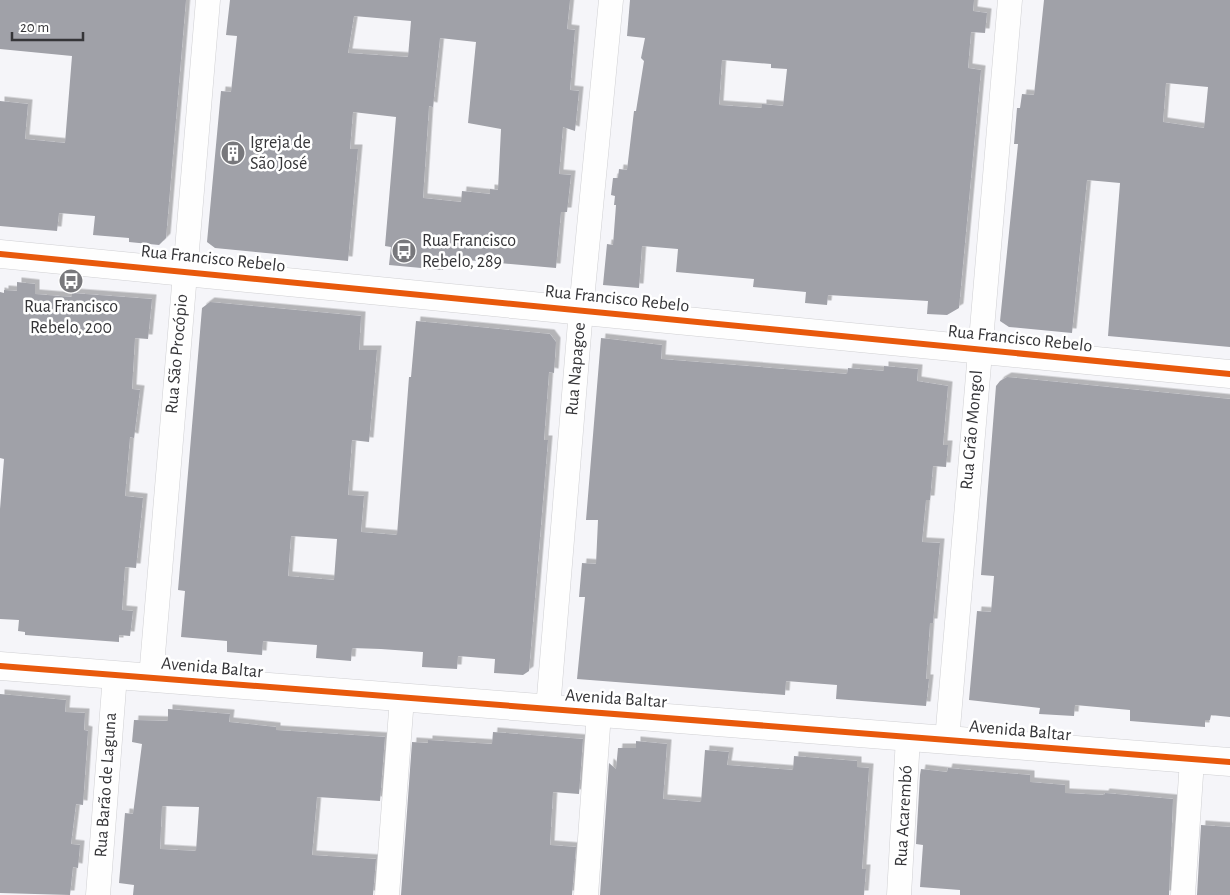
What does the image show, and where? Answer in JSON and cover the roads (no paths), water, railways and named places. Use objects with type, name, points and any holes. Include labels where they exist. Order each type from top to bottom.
[{"type":"street","name":"Rua São Procópio","points":[[151,678],[208,0]]},
{"type":"street","name":"Rua Napagoe","points":[[548,709],[581,310],[611,0]]},
{"type":"street","name":"Rua Grão Mongol","points":[[947,740],[978,350],[1010,0]]},
{"type":"street","name":"Rua Francisco Rebelo","points":[[0,254],[1230,374]]},
{"type":"street","name":"Avenida Baltar","points":[[0,666],[1230,762]]},
{"type":"street","name":"Rua Barão de Laguna","points":[[98,895],[115,675]]},
{"type":"street","points":[[387,895],[402,698]]},
{"type":"street","points":[[586,895],[599,713]]},
{"type":"street","name":"Rua Acarembó","points":[[899,895],[908,738]]},
{"type":"street","points":[[1183,895],[1192,760]]},
{"type":"place","name":"Igreja de São José","points":[[233,153]]},
{"type":"place","name":"Rua Francisco Rebelo, 289","points":[[404,251]]},
{"type":"place","name":"Rua Francisco Rebelo, 200","points":[[71,281]]}]
